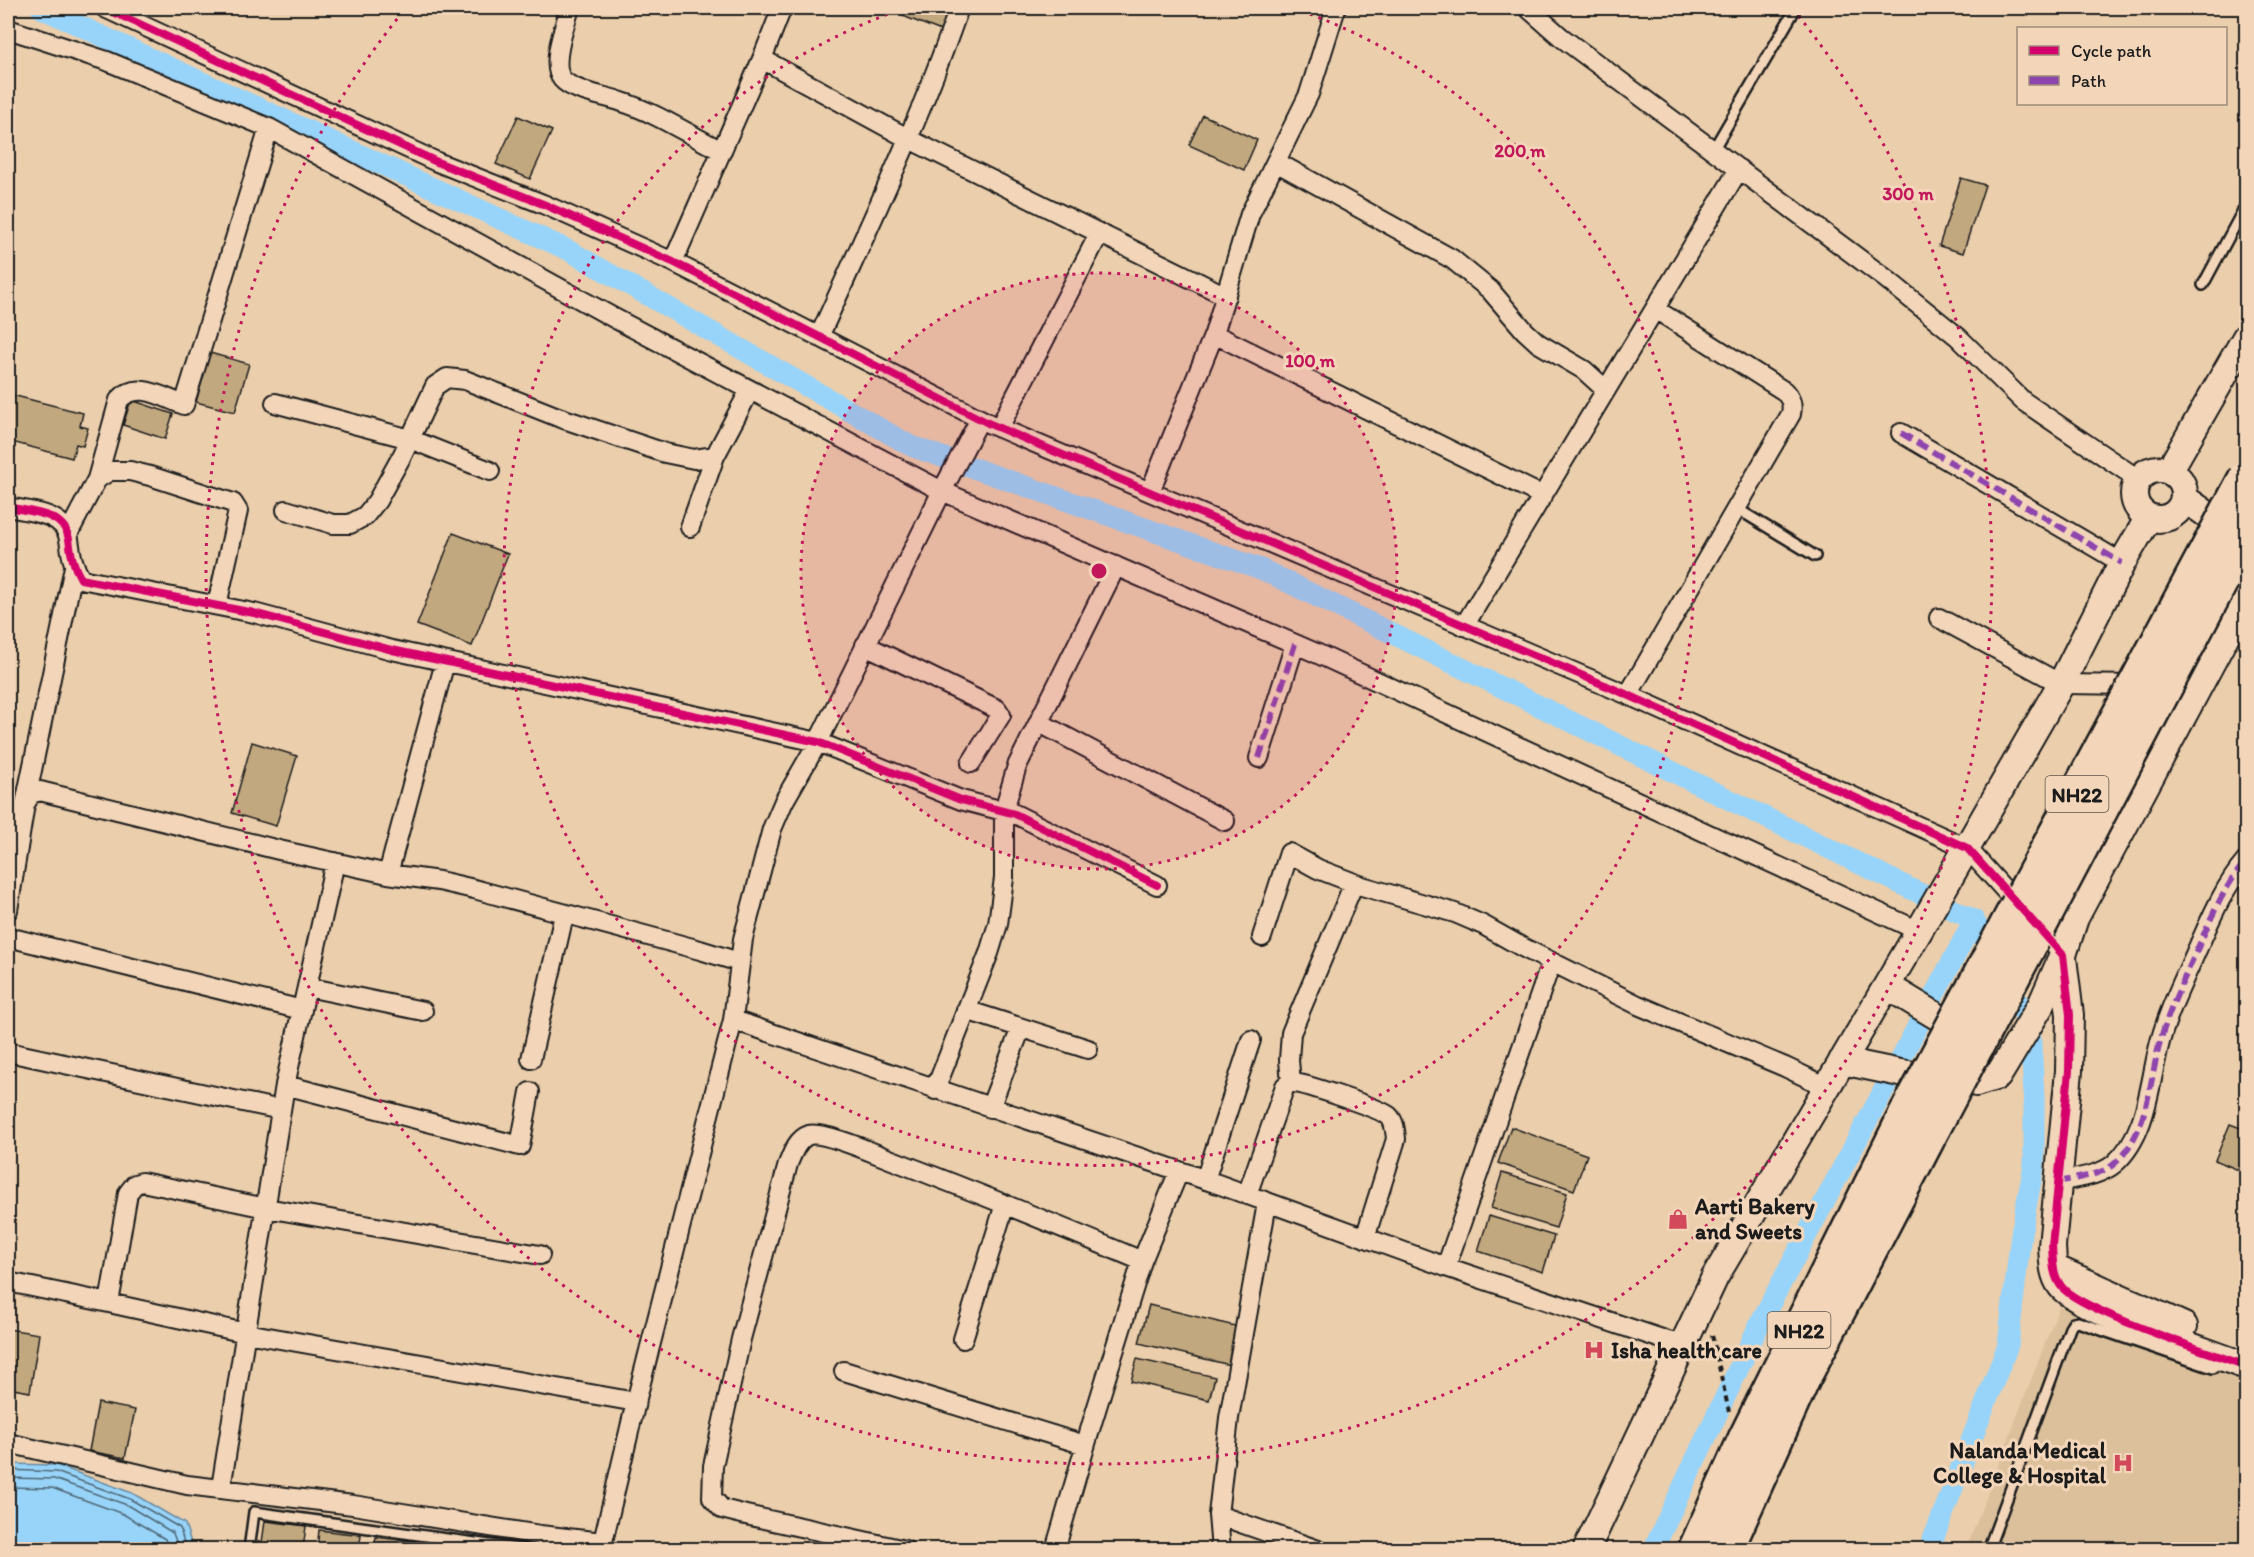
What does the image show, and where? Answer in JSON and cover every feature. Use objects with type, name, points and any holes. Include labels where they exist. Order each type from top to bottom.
[{"type":"highway","name":"NH22","points":[[1726,1550],[1917,1126],[2247,477]]},
{"type":"highway","name":"NH22","points":[[1695,1550],[1745,1439],[2247,534]]},
{"type":"street","points":[[105,8],[429,159],[543,204],[673,262],[999,428],[1628,695],[1961,858],[2059,951],[2070,1015],[2069,1071],[2054,1213],[2053,1267],[2061,1287],[2086,1304],[2235,1369]]},
{"type":"street","points":[[570,8],[559,49],[558,68],[562,79],[574,87],[638,107],[722,151]]},
{"type":"street","points":[[673,262],[782,8]]},
{"type":"street","points":[[819,337],[909,139],[942,60],[959,8]]},
{"type":"street","points":[[1150,492],[1214,334],[1250,214],[1309,94],[1336,8]]},
{"type":"street","points":[[1528,8],[1561,37],[1885,278],[1958,337],[2023,401],[2138,479]]},
{"type":"street","points":[[8,29],[107,61],[269,128],[614,318],[750,390],[944,487],[1922,925]]},
{"type":"street","points":[[762,59],[909,139],[1226,296]]},
{"type":"street","points":[[68,534],[97,479],[119,400],[126,392],[143,390],[184,405],[269,128]]},
{"type":"street","points":[[1276,162],[1452,259],[1490,290],[1538,343],[1584,370],[1606,390]]},
{"type":"street","points":[[1464,626],[1740,169]]},
{"type":"street","points":[[999,428],[1100,234]]},
{"type":"street","points":[[1628,695],[1791,414],[1793,406],[1784,391],[1655,309]]},
{"type":"street","points":[[1214,334],[1543,496]]},
{"type":"street","points":[[2169,471],[2247,337]]},
{"type":"street","points":[[286,510],[333,525],[350,524],[365,516],[377,501],[435,386],[447,378],[465,380],[558,417],[664,453],[694,459],[715,456]]},
{"type":"street","points":[[690,527],[715,456],[750,390]]},
{"type":"street","points":[[275,403],[410,439],[490,471]]},
{"type":"street","points":[[8,1443],[159,1479],[353,1505],[602,1546],[636,1402],[733,1020],[743,939],[772,829],[791,787],[818,742],[980,419]]},
{"type":"street","points":[[1901,433],[2122,563]]},
{"type":"street","points":[[2157,469],[2169,471],[2178,477],[2183,487],[2184,498],[2180,508],[2171,516],[2160,519],[2149,517],[2140,511],[2135,501],[2134,490],[2138,479],[2147,472],[2157,469]]},
{"type":"street","points":[[97,479],[110,471],[130,471],[233,503],[238,511],[217,605]]},
{"type":"street","points":[[2184,498],[2247,542]]},
{"type":"street","points":[[8,507],[53,517],[62,524],[68,534],[74,567],[81,579],[254,612],[445,662],[818,742],[961,800],[1004,810],[1157,885]]},
{"type":"street","points":[[1586,1550],[1715,1277],[1827,1087],[1854,1063],[1887,986],[2061,684],[2122,563],[2149,517]]},
{"type":"street","points":[[935,1090],[989,953],[998,924],[1004,878],[1004,810],[1017,766],[1116,566]]},
{"type":"street","points":[[8,910],[24,804],[74,567]]},
{"type":"street","points":[[1854,1063],[1900,1073],[1976,1083],[1998,1076],[2075,918],[2247,598]]},
{"type":"street","points":[[1939,618],[2061,684],[2151,686],[2194,694]]},
{"type":"street","points":[[1258,758],[1295,644]]},
{"type":"street","points":[[865,645],[997,709],[1001,715],[971,763]]},
{"type":"street","points":[[388,874],[445,662]]},
{"type":"street","points":[[1040,723],[1225,820]]},
{"type":"street","points":[[24,804],[31,794],[40,791],[388,874],[439,881],[739,962]]},
{"type":"street","points":[[1262,937],[1289,853],[1318,869],[1354,883],[1455,913],[1483,925],[1551,963],[1638,1005],[1827,1087]]},
{"type":"street","points":[[2058,1182],[2100,1172],[2114,1164],[2135,1134],[2151,1087],[2158,1050],[2174,1003],[2221,895],[2247,861]]},
{"type":"street","points":[[221,1488],[285,1085],[335,862]]},
{"type":"street","points":[[1291,1083],[1289,1060],[1291,1033],[1354,883]]},
{"type":"street","points":[[531,1059],[564,915]]},
{"type":"street","points":[[8,937],[302,1010]]},
{"type":"street","points":[[1446,1267],[1551,963]]},
{"type":"street","points":[[1887,986],[1996,1053],[2020,1027]]},
{"type":"street","points":[[307,987],[423,1011]]},
{"type":"street","points":[[966,1010],[1088,1049]]},
{"type":"street","points":[[733,1020],[1205,1180],[1446,1267],[1683,1346]]},
{"type":"street","points":[[990,1108],[1021,1028]]},
{"type":"street","points":[[1205,1180],[1251,1040]]},
{"type":"street","points":[[8,1052],[281,1110]]},
{"type":"street","points":[[1247,1195],[1285,1086],[1291,1083],[1304,1085],[1373,1109],[1389,1117],[1395,1126],[1396,1139],[1365,1238]]},
{"type":"street","points":[[285,1085],[520,1146],[530,1092]]},
{"type":"street","points":[[905,1550],[722,1509],[712,1498],[713,1466],[741,1339],[788,1164],[801,1141],[810,1135],[826,1136],[1005,1204],[1142,1261]]},
{"type":"street","points":[[1055,1550],[1142,1261],[1179,1171]]},
{"type":"street","points":[[109,1303],[128,1193],[135,1184],[142,1182],[266,1208],[540,1255]]},
{"type":"street","points":[[1221,1550],[1218,1515],[1229,1418],[1268,1203]]},
{"type":"street","points":[[963,1339],[1005,1204]]},
{"type":"street","points":[[2053,1267],[2182,1325],[2247,1349]]},
{"type":"street","points":[[8,1282],[246,1333],[636,1402]]},
{"type":"street","points":[[844,1371],[1085,1445]]},
{"type":"street","points":[[1218,1515],[1318,1550]]},
{"type":"lane","points":[[1713,150],[1796,8]]},
{"type":"lane","points":[[2203,285],[2247,205]]},
{"type":"lane","points":[[1736,508],[1815,556]]},
{"type":"lane","points":[[1988,1550],[2073,1323],[2078,1322],[2235,1369]]},
{"type":"lane","points":[[249,1550],[254,1512],[526,1550]]},
{"type":"path","points":[[1719,1366],[1728,1406]]},
{"type":"shaded area","name":"Nalanda Medical College & Hospital","points":[[2059,1307],[2246,1376],[2246,1549],[1966,1550]]},
{"type":"water","points":[[8,1464],[56,1465],[132,1493],[185,1524],[193,1549],[15,1550],[8,1547]]},
{"type":"building","points":[[906,8],[950,8],[941,31],[903,16]]},
{"type":"building","points":[[1203,115],[1257,140],[1244,170],[1189,145]]},
{"type":"building","points":[[518,116],[552,131],[530,179],[496,164]]},
{"type":"building","points":[[1961,178],[1985,185],[1963,253],[1939,246]]},
{"type":"building","points":[[210,353],[249,364],[235,412],[196,402]]},
{"type":"building","points":[[8,394],[83,413],[80,426],[88,428],[83,446],[76,444],[72,458],[8,441]]},
{"type":"building","points":[[131,400],[173,414],[165,439],[123,425]]},
{"type":"building","points":[[453,533],[508,554],[472,646],[417,625]]},
{"type":"building","points":[[252,742],[297,756],[276,826],[232,813]]},
{"type":"building","points":[[2230,1124],[2246,1130],[2246,1164],[2243,1172],[2215,1160]]},
{"type":"building","points":[[1511,1127],[1587,1155],[1574,1190],[1498,1163]]},
{"type":"building","points":[[1502,1173],[1567,1193],[1556,1228],[1491,1208]]},
{"type":"building","points":[[1489,1216],[1554,1236],[1543,1272],[1478,1251]]},
{"type":"building","points":[[1149,1305],[1239,1327],[1230,1365],[1139,1343]]},
{"type":"building","points":[[8,1329],[39,1334],[30,1392],[8,1388]]},
{"type":"building","points":[[1137,1359],[1215,1377],[1209,1400],[1131,1381]]},
{"type":"building","points":[[98,1403],[135,1410],[125,1458],[89,1451]]},
{"type":"building","points":[[265,1521],[306,1526],[303,1550],[261,1550]]},
{"type":"building","points":[[319,1530],[361,1535],[359,1550],[317,1550]]},
{"type":"building","points":[[376,1537],[417,1542],[416,1550],[374,1550]]},
{"type":"waterway","points":[[41,8],[568,250],[911,446],[1261,569],[1974,920],[2030,1025],[2034,1094],[2034,1165],[2021,1234],[2008,1345],[1929,1550]]},
{"type":"waterway","points":[[1653,1550],[1759,1325],[1974,920]]},
{"type":"marked path","points":[[1901,433],[2122,563]]},
{"type":"marked path","points":[[1259,758],[1295,644]]},
{"type":"marked path","points":[[2058,1182],[2087,1176],[2108,1168],[2125,1153],[2133,1140],[2145,1111],[2164,1027],[2216,909],[2229,884],[2246,861]]},
{"type":"cycle path","points":[[105,8],[437,162],[543,204],[673,262],[990,424],[1628,695],[1967,848],[2063,955],[2070,1015],[2069,1071],[2052,1246],[2058,1281],[2072,1296],[2092,1307],[2246,1366]]},
{"type":"cycle path","points":[[8,507],[36,512],[60,523],[66,530],[74,565],[81,579],[254,613],[392,650],[818,742],[961,800],[1015,814],[1157,885]]},
{"type":"place","name":"Aarti Bakery and Sweets","points":[[1678,1219]]},
{"type":"place","name":"Isha health care","points":[[1594,1350]]},
{"type":"place","name":"Nalanda Medical College & Hospital","points":[[2123,1463]]}]
